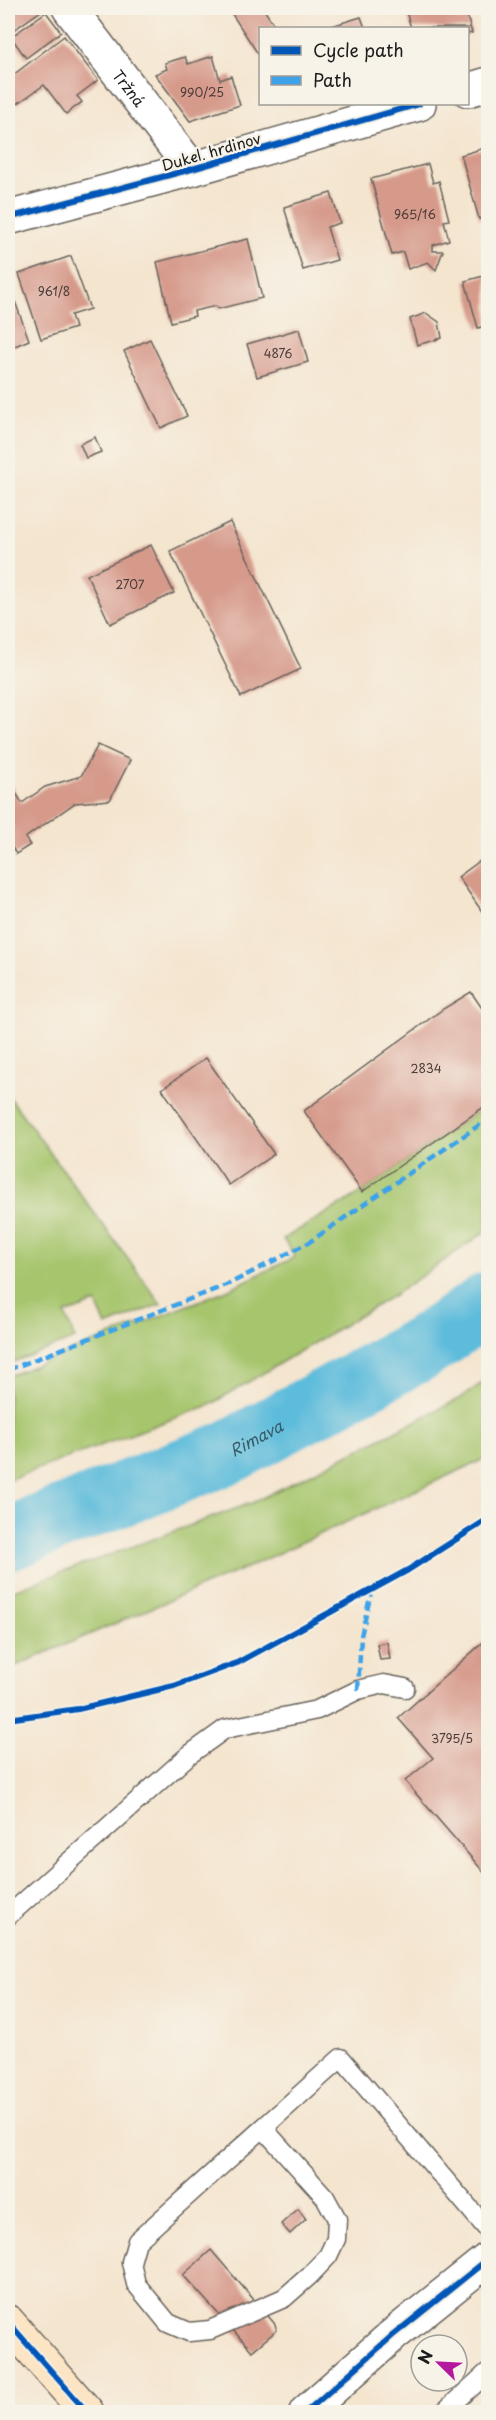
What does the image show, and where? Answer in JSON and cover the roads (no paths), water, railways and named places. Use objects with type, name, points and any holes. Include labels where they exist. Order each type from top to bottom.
[{"type":"street","name":"Tržná","points":[[69,8],[192,169]]},
{"type":"street","points":[[469,90],[489,84]]},
{"type":"street","name":"Dukel. hrdinov","points":[[8,218],[192,169],[416,105]]},
{"type":"street","points":[[306,2412],[392,2336],[489,2259]]},
{"type":"street","points":[[8,2322],[87,2412]]},
{"type":"lane","points":[[8,1916],[189,1755],[225,1729],[317,1710],[358,1690],[375,1686],[384,1684],[405,1688]]},
{"type":"lane","points":[[263,2128],[325,2197],[337,2219],[336,2239],[328,2256],[284,2298],[210,2330],[189,2332],[168,2323],[136,2284],[131,2262],[137,2241],[341,2058],[489,2230]]},
{"type":"lane","points":[[444,2412],[489,2372]]},
{"type":"waterway","name":"Rimava","points":[[8,1539],[229,1452],[424,1347],[488,1304]]}]
